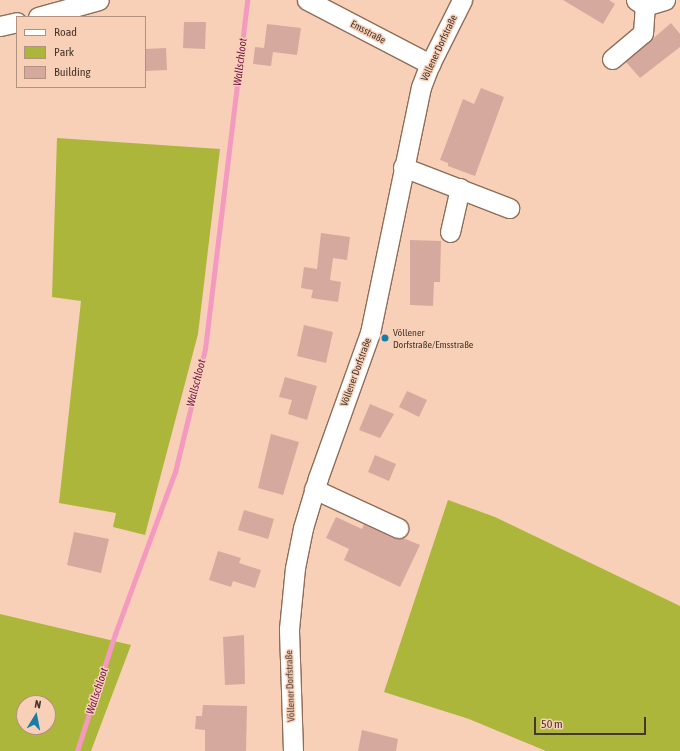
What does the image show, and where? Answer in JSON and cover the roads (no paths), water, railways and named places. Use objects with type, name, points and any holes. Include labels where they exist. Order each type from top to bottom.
[{"type":"street","points":[[42,16],[99,0]]},
{"type":"street","name":"Emsstraße","points":[[307,0],[430,64]]},
{"type":"street","name":"Völlener Dorfstraße","points":[[293,751],[288,660],[292,598],[303,528],[314,489],[370,334],[416,107],[430,64],[462,0]]},
{"type":"street","points":[[612,59],[643,33],[641,3],[665,0]]},
{"type":"street","points":[[0,26],[16,22]]},
{"type":"street","points":[[403,167],[509,208]]},
{"type":"street","points":[[450,232],[460,188]]},
{"type":"street","points":[[314,489],[398,528]]},
{"type":"waterway","name":"Wallschloot","points":[[77,751],[115,634],[175,472],[205,349],[247,0]]},
{"type":"place","name":"Völlener Dorfstraße/Emsstraße","points":[[385,338]]}]
